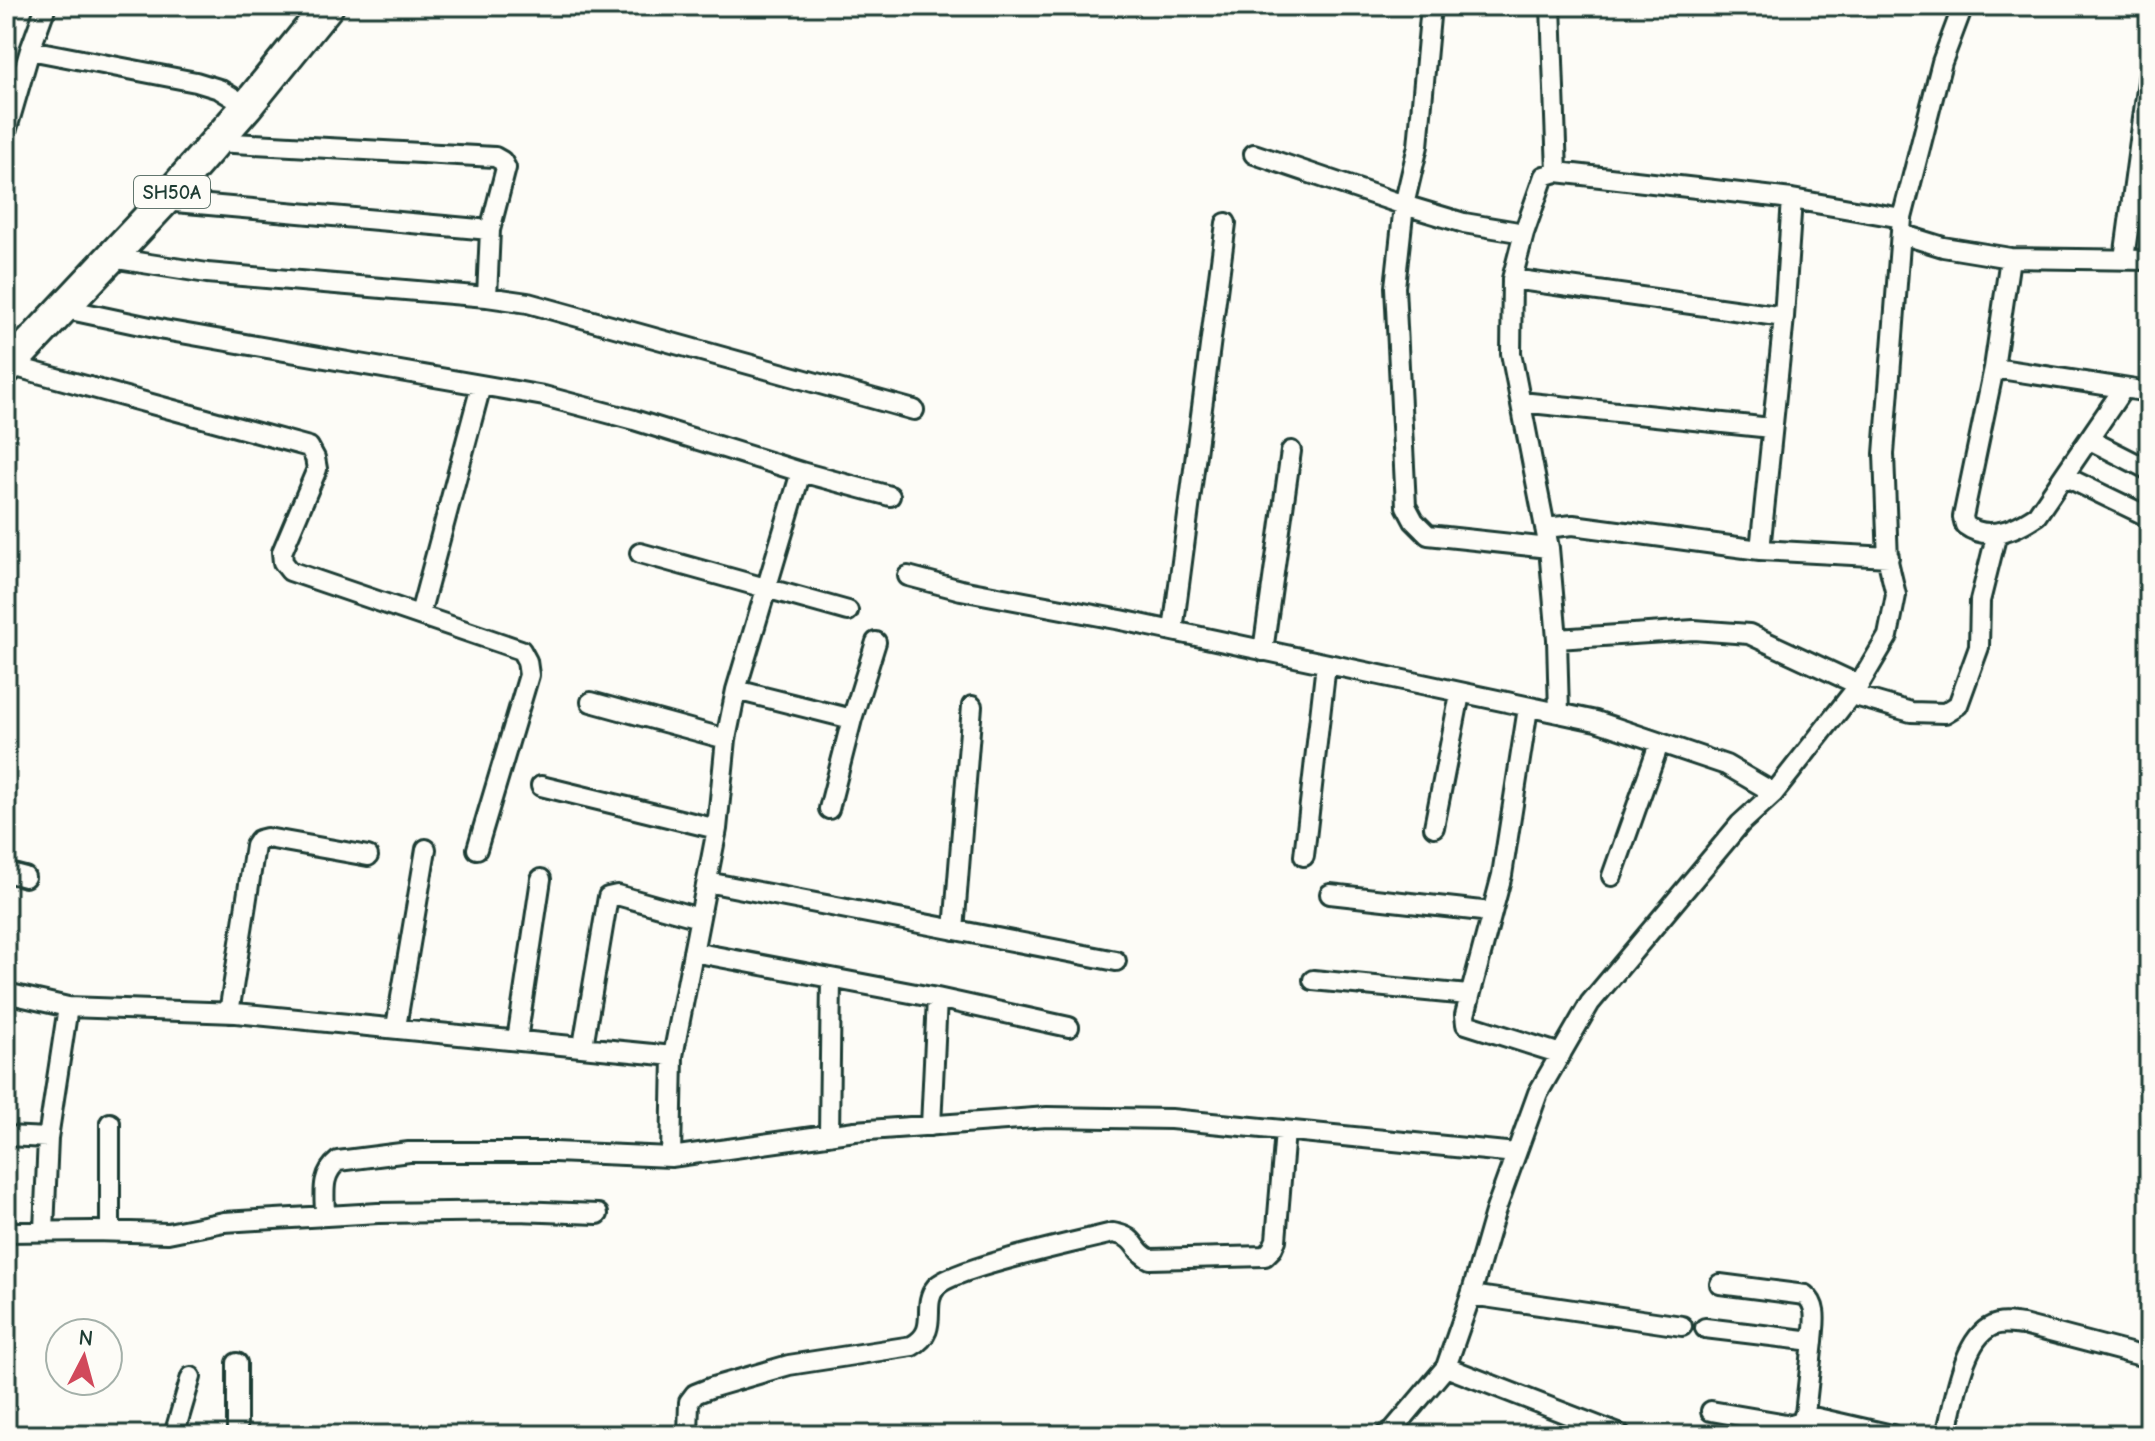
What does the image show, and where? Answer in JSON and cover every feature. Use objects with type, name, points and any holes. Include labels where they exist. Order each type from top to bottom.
[{"type":"main road","name":"SH50A","points":[[11,356],[164,201],[328,6]]},
{"type":"street","points":[[6,128],[46,6]]},
{"type":"street","points":[[1431,6],[1418,146],[1404,205],[1395,287],[1406,506],[1414,521],[1428,535],[1549,548]]},
{"type":"street","points":[[1551,6],[1557,172]]},
{"type":"street","points":[[1385,1435],[1393,1430],[1446,1367],[1495,1212],[1538,1093],[1590,1003],[1740,824],[1774,793],[1856,690],[1888,636],[1896,595],[1889,557],[1884,454],[1901,226],[1942,62],[1963,6]]},
{"type":"street","points":[[30,50],[196,82],[219,89],[247,106]]},
{"type":"street","points":[[2124,259],[2149,74]]},
{"type":"street","points":[[215,142],[495,157],[506,168],[490,230],[487,297]]},
{"type":"street","points":[[1254,154],[1464,223],[1524,233]]},
{"type":"street","points":[[1559,713],[1557,639],[1549,548],[1511,353],[1512,279],[1544,176],[1557,172],[1792,199],[1901,226],[1943,247],[2010,258],[2149,260]]},
{"type":"street","points":[[1760,550],[1784,317],[1792,199]]},
{"type":"street","points":[[164,201],[490,230]]},
{"type":"street","points":[[1173,631],[1226,223]]},
{"type":"street","points":[[111,258],[207,273],[487,297],[542,307],[914,410]]},
{"type":"street","points":[[2010,258],[1994,368],[1963,517],[1965,525],[1975,533],[1997,533],[2017,529],[2037,515],[2066,477],[2123,389]]},
{"type":"street","points":[[1512,279],[1784,317]]},
{"type":"street","points":[[61,308],[164,330],[544,396],[890,496]]},
{"type":"street","points":[[11,356],[309,447],[317,469],[282,552],[283,562],[290,571],[521,650],[529,675],[477,849]]},
{"type":"street","points":[[1994,368],[2149,392]]},
{"type":"street","points":[[420,614],[481,386]]},
{"type":"street","points":[[1521,402],[1771,428]]},
{"type":"street","points":[[2090,440],[2149,470]]},
{"type":"street","points":[[1263,651],[1291,451]]},
{"type":"street","points":[[671,1157],[673,1056],[717,829],[726,739],[736,690],[801,472]]},
{"type":"street","points":[[2066,477],[2149,517]]},
{"type":"street","points":[[1545,528],[1573,525],[1760,550],[1889,557]]},
{"type":"street","points":[[1557,639],[1694,630],[1749,634],[1856,690],[1911,712],[1945,713],[1958,705],[1979,647],[1980,601],[1997,533]]},
{"type":"street","points":[[640,553],[848,611]]},
{"type":"street","points":[[908,576],[961,590],[1173,631],[1596,721],[1726,765],[1774,793]]},
{"type":"street","points":[[829,809],[876,642]]},
{"type":"street","points":[[1304,856],[1326,664]]},
{"type":"street","points":[[736,690],[852,719]]},
{"type":"street","points":[[1434,827],[1460,694]]},
{"type":"street","points":[[591,702],[726,739]]},
{"type":"street","points":[[954,930],[972,706]]},
{"type":"street","points":[[1528,708],[1502,875],[1468,995],[1466,1024],[1561,1054]]},
{"type":"street","points":[[1612,876],[1659,744]]},
{"type":"street","points":[[541,786],[717,829]]},
{"type":"street","points":[[229,1013],[255,846],[259,840],[267,838],[368,856]]},
{"type":"street","points":[[396,1027],[426,849]]},
{"type":"street","points":[[6,872],[25,877]]},
{"type":"street","points":[[517,1040],[541,879]]},
{"type":"street","points":[[707,882],[1116,961]]},
{"type":"street","points":[[1330,894],[1491,912]]},
{"type":"street","points":[[583,1046],[608,897],[617,895],[699,918]]},
{"type":"street","points":[[693,952],[937,998],[1069,1027]]},
{"type":"street","points":[[829,1135],[831,978]]},
{"type":"street","points":[[1313,980],[1468,995]]},
{"type":"street","points":[[6,993],[68,1007],[229,1013],[673,1056]]},
{"type":"street","points":[[931,1126],[937,998]]},
{"type":"street","points":[[44,1230],[48,1138],[68,1007]]},
{"type":"street","points":[[325,1216],[325,1177],[329,1168],[338,1161],[409,1152],[554,1152],[671,1157],[829,1135],[1047,1117],[1171,1119],[1516,1153]]},
{"type":"street","points":[[110,1123],[110,1231]]},
{"type":"street","points":[[688,1435],[689,1402],[695,1394],[710,1388],[789,1365],[912,1346],[923,1339],[929,1327],[934,1289],[942,1282],[991,1264],[1113,1233],[1133,1241],[1142,1256],[1150,1259],[1265,1256],[1276,1240],[1285,1131]]},
{"type":"street","points":[[6,1136],[48,1138]]},
{"type":"street","points":[[6,1232],[168,1233],[224,1222],[325,1216],[502,1211],[598,1214]]},
{"type":"street","points":[[1711,1411],[1792,1425],[1801,1422],[1813,1341],[1815,1308],[1805,1295],[1720,1284]]},
{"type":"street","points":[[1471,1295],[1682,1326]]},
{"type":"street","points":[[1946,1435],[1968,1352],[1989,1327],[2003,1323],[2023,1325],[2149,1358]]},
{"type":"street","points":[[1705,1328],[1813,1341]]},
{"type":"street","points":[[237,1363],[237,1435]]},
{"type":"street","points":[[1446,1367],[1621,1435]]},
{"type":"street","points":[[174,1435],[191,1377]]},
{"type":"street","points":[[1804,1415],[1892,1435]]}]
